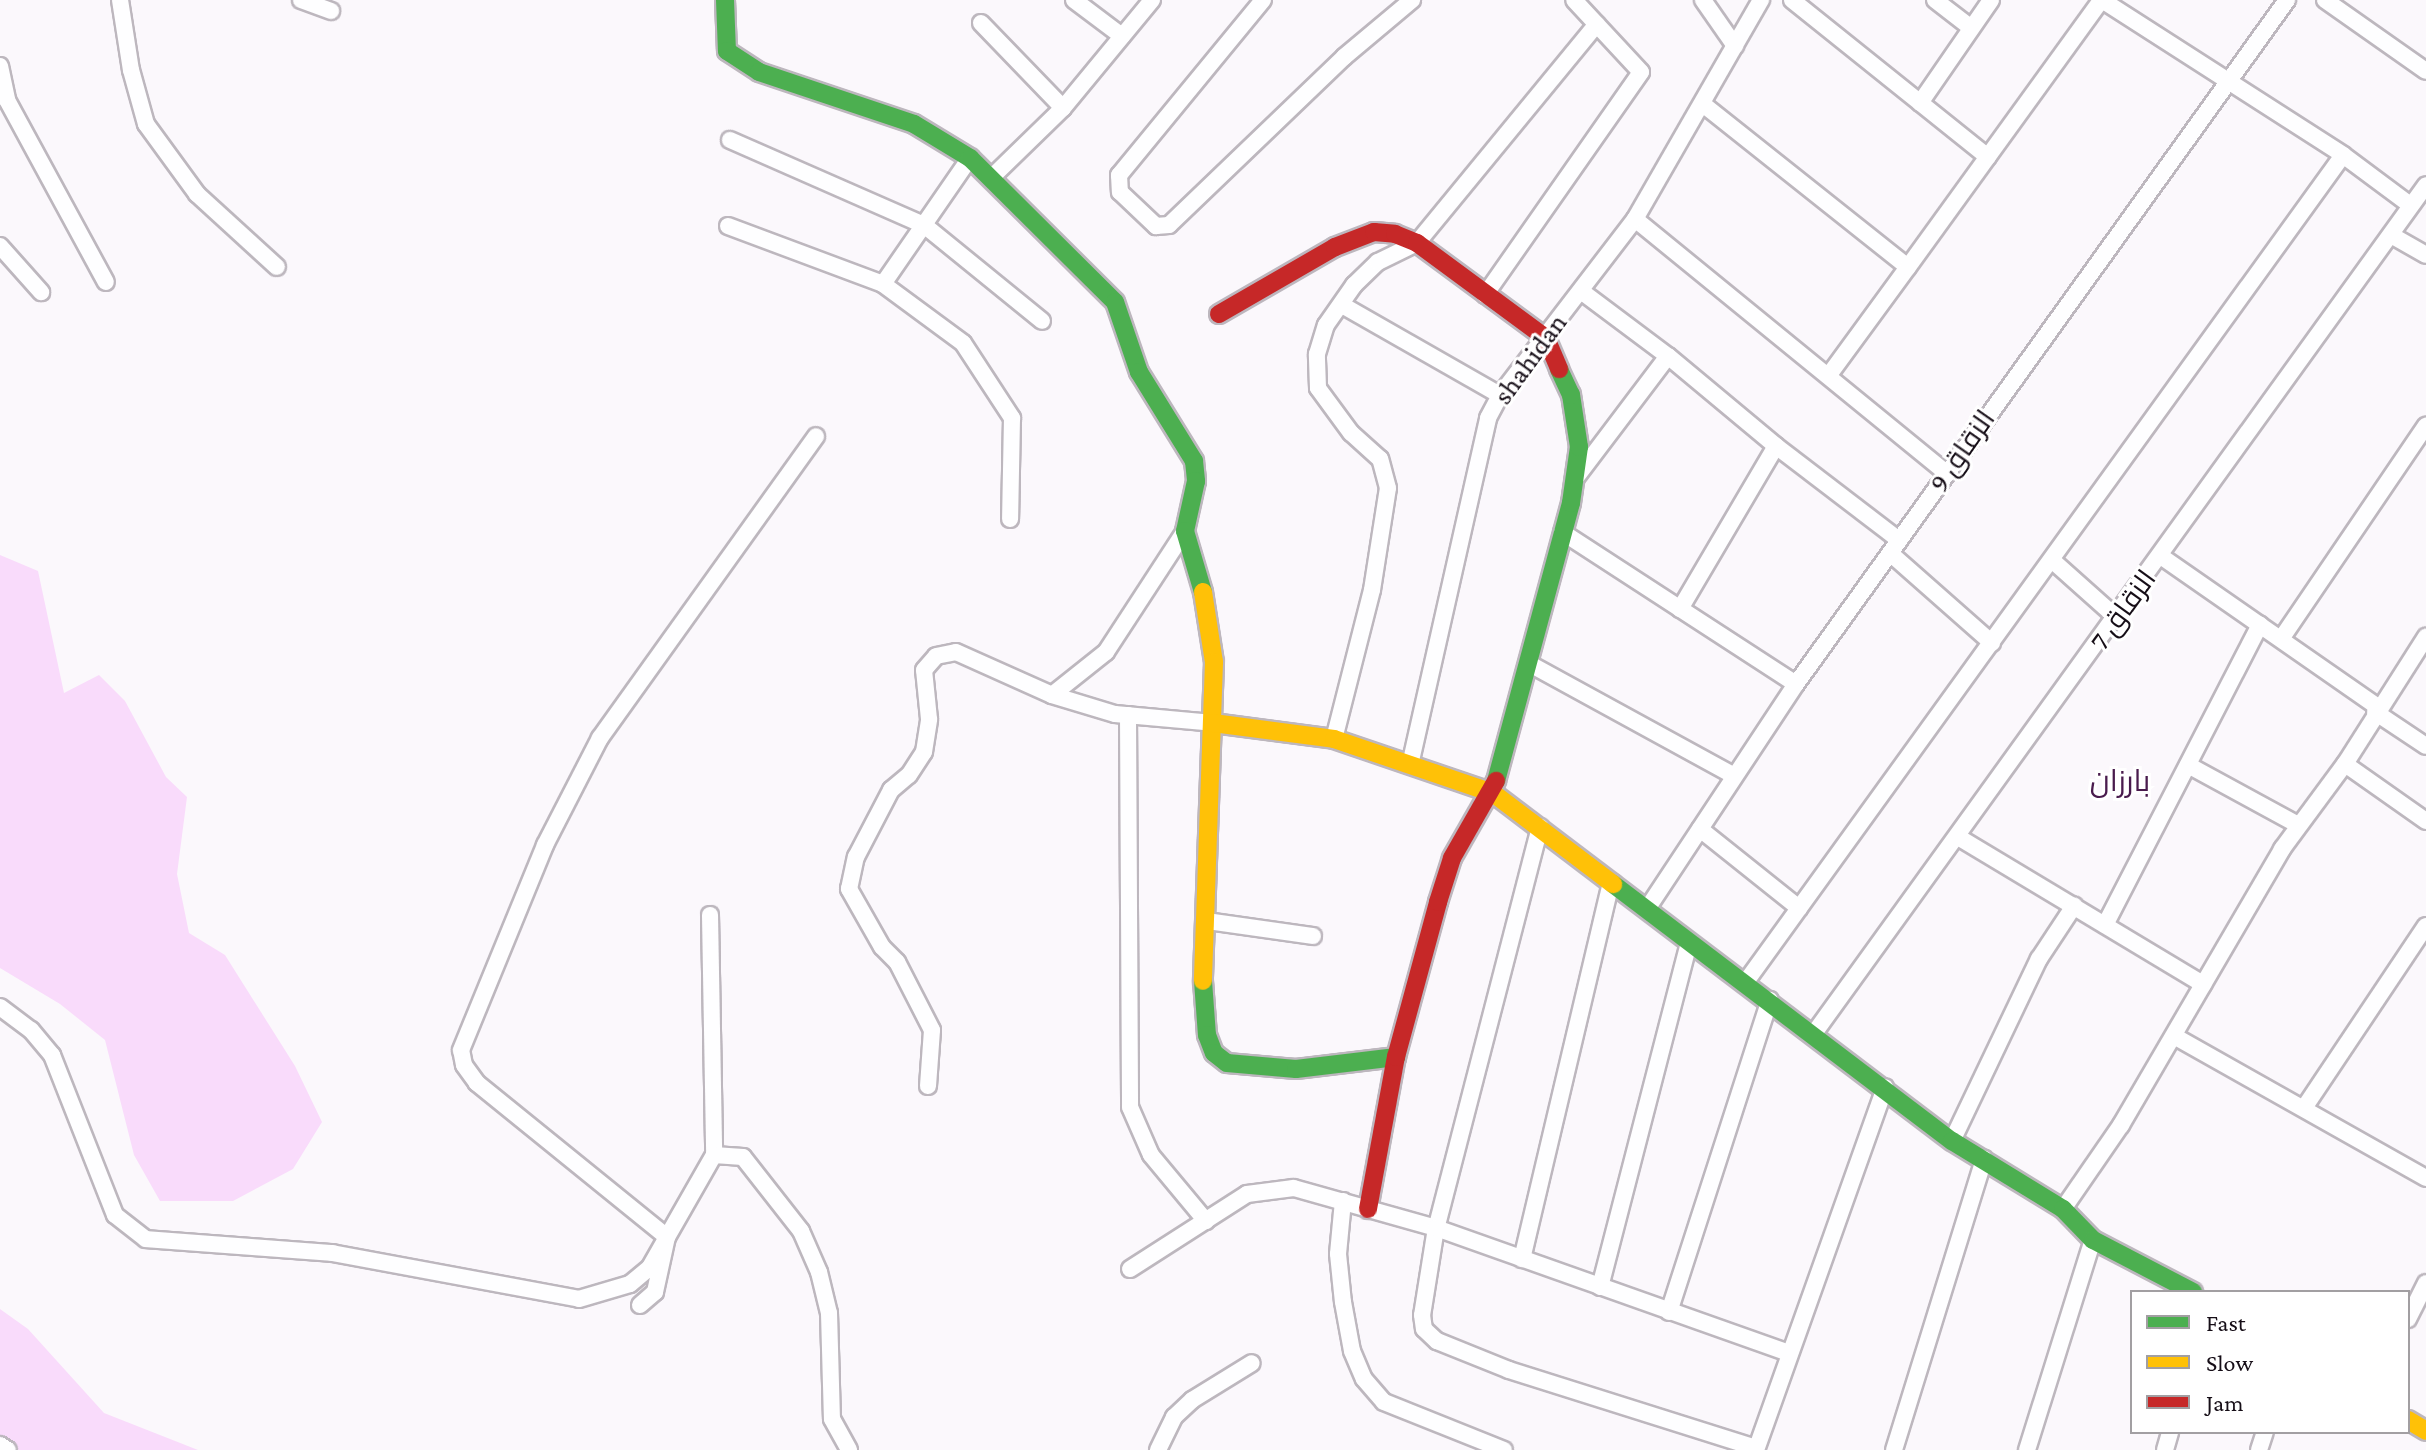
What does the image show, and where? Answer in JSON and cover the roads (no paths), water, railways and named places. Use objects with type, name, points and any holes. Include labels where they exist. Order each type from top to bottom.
[{"type":"street","points":[[120,0],[131,70],[146,124],[197,194],[277,267]]},
{"type":"street","points":[[301,0],[331,11]]},
{"type":"street","points":[[725,0],[727,51],[759,72],[914,124],[970,158],[991,178],[1115,302],[1139,372],[1194,461],[1196,481],[1185,531],[1106,652],[1052,695]]},
{"type":"street","points":[[1074,0],[1122,36]]},
{"type":"street","points":[[991,178],[1063,108],[1152,0]]},
{"type":"street","points":[[1263,0],[1119,175],[1120,192],[1156,226],[1169,225],[1344,57],[1412,0]]},
{"type":"street","points":[[1485,295],[1638,81],[1637,65],[1574,0]]},
{"type":"street","points":[[1703,0],[1735,46]]},
{"type":"street","name":"shahidan","points":[[1410,765],[1488,418],[1500,395],[1635,219],[1704,105],[1761,0]]},
{"type":"street","points":[[1792,0],[1988,157]]},
{"type":"street","points":[[1935,0],[1970,27]]},
{"type":"street","points":[[1920,103],[1991,0]]},
{"type":"street","points":[[1829,375],[2102,0],[2343,155],[2410,205]]},
{"type":"street","name":"الزقاق 9","points":[[1647,909],[1796,684],[2227,78],[2287,0]]},
{"type":"street","points":[[2325,0],[2426,71]]},
{"type":"street","points":[[981,23],[1063,108]]},
{"type":"street","points":[[1334,739],[1372,590],[1388,488],[1380,459],[1351,433],[1318,388],[1317,354],[1326,325],[1354,285],[1378,262],[1417,243],[1597,24]]},
{"type":"street","points":[[0,66],[7,100],[106,282]]},
{"type":"street","points":[[1704,105],[1908,267]]},
{"type":"street","points":[[730,140],[924,225],[1042,321]]},
{"type":"street","points":[[1745,983],[2053,561],[2343,155]]},
{"type":"street","points":[[883,284],[970,158]]},
{"type":"street","name":"الزقاق 7","points":[[1815,1032],[2162,557],[2426,185]]},
{"type":"street","points":[[1635,219],[1946,473]]},
{"type":"street","points":[[728,226],[883,284],[963,343],[1012,418],[1010,519]]},
{"type":"street","points":[[1219,314],[1335,247],[1374,232],[1417,243],[1546,338],[1571,395],[1579,447],[1562,532],[1493,793],[1452,858],[1396,1057],[1368,1209]]},
{"type":"street","points":[[2391,235],[2426,255]]},
{"type":"street","points":[[0,246],[41,292]]},
{"type":"street","points":[[1581,291],[1668,356],[1895,547],[1992,643]]},
{"type":"street","points":[[1342,305],[1500,395]]},
{"type":"street","points":[[1574,480],[1668,356]]},
{"type":"street","points":[[2281,639],[2426,426]]},
{"type":"street","points":[[667,1237],[477,1083],[464,1065],[461,1050],[545,845],[600,738],[816,436]]},
{"type":"street","points":[[1680,609],[1776,446]]},
{"type":"street","points":[[1185,531],[1198,562],[1210,629],[1213,723],[1207,1035],[1214,1053],[1227,1063],[1296,1069],[1396,1057]]},
{"type":"street","points":[[1562,532],[1796,684]]},
{"type":"street","points":[[2162,557],[2281,639],[2426,746]]},
{"type":"street","points":[[2053,561],[2117,618]]},
{"type":"street","points":[[2105,925],[2260,625]]},
{"type":"street","points":[[2063,1209],[2174,1036],[2298,825],[2345,764],[2426,637]]},
{"type":"street","points":[[928,1086],[932,1030],[897,962],[882,947],[849,889],[856,857],[891,790],[924,752],[929,719],[924,670],[936,656],[971,656],[1052,695],[1128,715],[1334,739],[1493,793],[1689,942],[1815,1032],[1952,1141],[2063,1209],[2093,1240],[2189,1290]]},
{"type":"street","points":[[1528,663],[1734,776]]},
{"type":"street","points":[[1128,715],[1130,1107],[1151,1155],[1206,1221]]},
{"type":"street","points":[[2345,764],[2426,821]]},
{"type":"street","points":[[2188,765],[2298,825]]},
{"type":"street","points":[[1540,827],[1436,1228],[1422,1315],[1424,1329],[1437,1341],[1509,1370],[1756,1449],[1787,1352],[1885,1087]]},
{"type":"street","points":[[1700,829],[1799,908]]},
{"type":"street","points":[[1958,837],[2203,984]]},
{"type":"street","points":[[1522,1259],[1611,883]]},
{"type":"street","points":[[1952,1141],[2039,959],[2074,906]]},
{"type":"street","points":[[0,1007],[31,1030],[52,1055],[115,1215],[146,1239],[332,1253],[579,1299],[630,1284],[650,1267],[714,1155],[710,915]]},
{"type":"street","points":[[1207,921],[1313,936]]},
{"type":"street","points":[[2304,1108],[2426,926]]},
{"type":"street","points":[[1600,1287],[1689,942]]},
{"type":"street","points":[[1669,1312],[1770,1000]]},
{"type":"street","points":[[2174,1036],[2426,1178]]},
{"type":"street","points":[[714,1155],[743,1157],[801,1231],[829,1313],[832,1419],[849,1450]]},
{"type":"street","points":[[1894,1450],[1984,1159]]},
{"type":"street","points":[[1130,1269],[1247,1194],[1272,1187],[1343,1201],[1436,1228],[1787,1352]]},
{"type":"street","points":[[1343,1201],[1338,1254],[1343,1302],[1352,1351],[1364,1379],[1384,1402],[1504,1450]]},
{"type":"street","points":[[640,1305],[655,1292],[667,1237]]},
{"type":"street","points":[[2027,1450],[2093,1240]]},
{"type":"street","points":[[2410,1315],[2426,1283]]},
{"type":"street","points":[[1158,1450],[1174,1417],[1192,1400],[1252,1363]]},
{"type":"street","points":[[0,1445],[8,1450]]},
{"type":"district","name":"بارزان","points":[[2120,781]]}]
